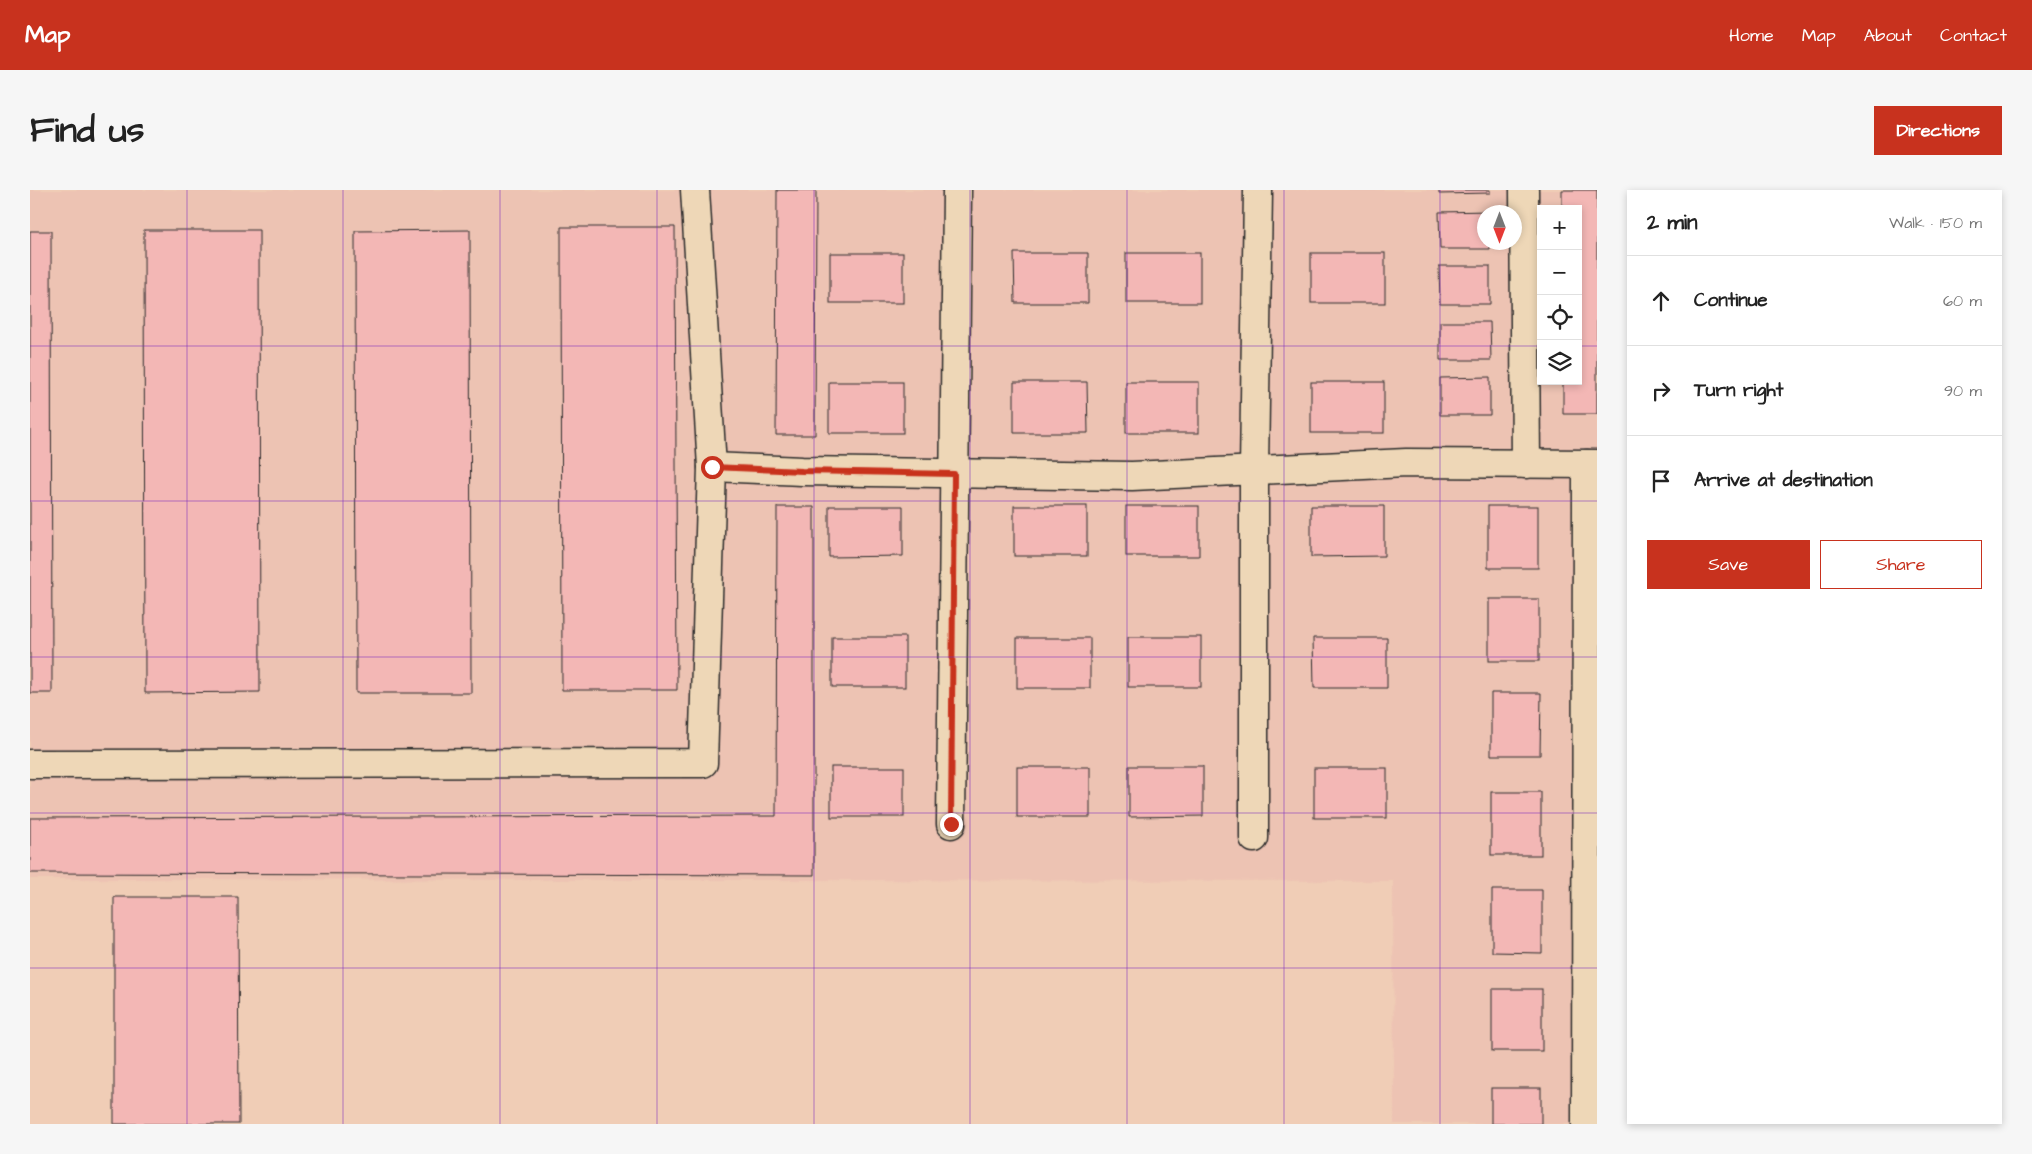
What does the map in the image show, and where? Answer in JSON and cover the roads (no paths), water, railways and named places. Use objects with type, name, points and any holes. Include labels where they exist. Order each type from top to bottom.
[{"type":"lane","points":[[30,764],[703,763],[712,467],[695,190]]},
{"type":"lane","points":[[951,824],[957,190]]},
{"type":"lane","points":[[1254,838],[1254,470],[1258,190]]},
{"type":"lane","points":[[1524,190],[1526,464]]},
{"type":"lane","points":[[712,467],[802,471],[1132,476],[1406,463],[1592,464],[1586,1124]]}]
